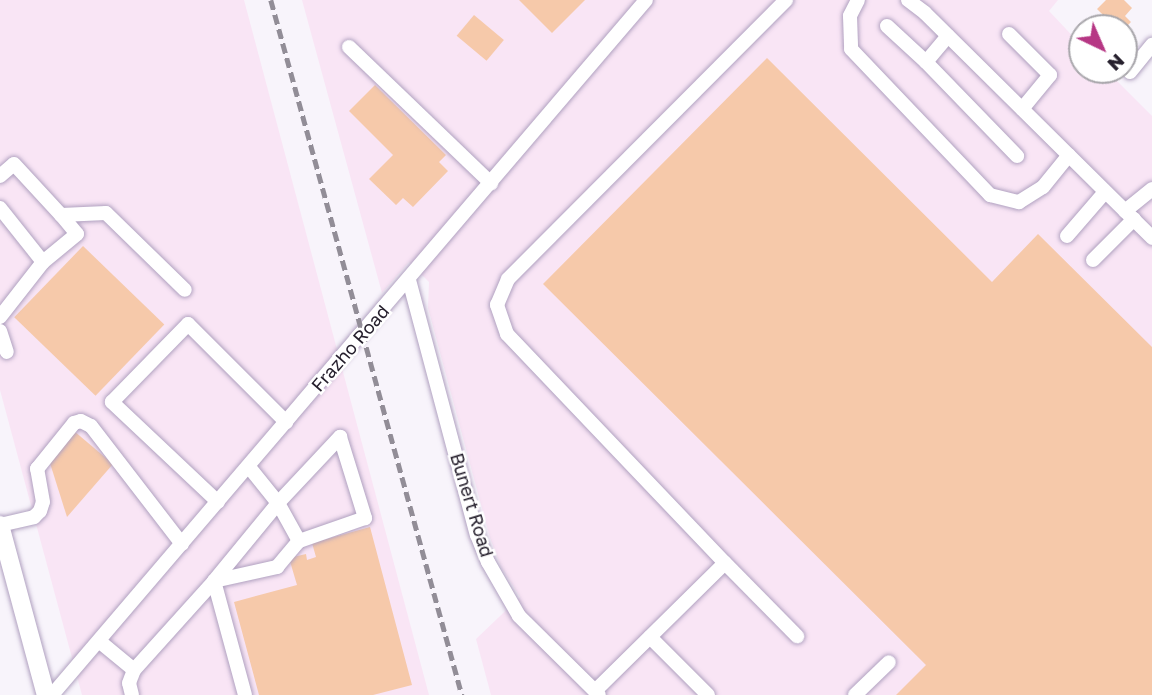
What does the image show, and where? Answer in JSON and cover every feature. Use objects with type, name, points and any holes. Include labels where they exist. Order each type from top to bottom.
[{"type":"main road","points":[[0,525],[49,695]]},
{"type":"street","name":"Frazho Road","points":[[49,695],[249,467],[646,0]]},
{"type":"street","points":[[786,0],[508,279],[498,305],[507,334],[797,636]]},
{"type":"street","points":[[858,0],[850,16],[851,50],[990,195],[1019,202],[1043,187],[1069,155]]},
{"type":"street","points":[[908,0],[1023,109],[1152,238]]},
{"type":"street","points":[[887,26],[926,62],[1017,156]]},
{"type":"street","points":[[1009,34],[1050,75],[1023,109]]},
{"type":"street","points":[[926,62],[948,37]]},
{"type":"street","points":[[1138,63],[1152,46]]},
{"type":"street","points":[[349,47],[491,183]]},
{"type":"street","points":[[0,176],[13,164],[77,234],[43,262],[0,317]]},
{"type":"street","points":[[1093,260],[1152,189]]},
{"type":"street","points":[[1067,236],[1105,192]]},
{"type":"street","points":[[0,208],[43,262]]},
{"type":"street","points":[[61,215],[106,213],[185,290]]},
{"type":"street","name":"Bunert Road","points":[[409,280],[477,535],[488,562],[519,616],[597,693]]},
{"type":"street","points":[[218,502],[112,402],[188,324],[286,422]]},
{"type":"street","points":[[0,331],[7,352]]},
{"type":"street","points":[[0,525],[34,517],[40,511],[43,502],[37,469],[74,423],[81,421],[91,426],[182,544]]},
{"type":"street","points":[[132,695],[129,683],[134,670],[214,581],[278,503],[340,437],[365,517],[299,541],[277,567],[214,581]]},
{"type":"street","points":[[249,467],[278,503],[299,541]]},
{"type":"street","points":[[597,693],[725,563]]},
{"type":"street","points":[[214,581],[245,695]]},
{"type":"street","points":[[650,637],[708,695]]},
{"type":"street","points":[[99,640],[134,670]]},
{"type":"street","points":[[855,695],[889,662]]},
{"type":"shaded area","points":[[0,0],[244,0],[429,695],[82,695],[0,390]]},
{"type":"shaded area","points":[[302,0],[1058,0],[1049,11],[1068,31],[1068,84],[1120,84],[1152,116],[1152,695],[491,695],[476,639],[520,597],[501,567],[490,538],[428,308],[429,282],[409,262],[382,293]]},
{"type":"building","points":[[519,0],[585,0],[552,33]]},
{"type":"building","points":[[1106,0],[1124,0],[1132,8],[1127,14],[1102,14],[1097,9]]},
{"type":"building","points":[[474,15],[504,40],[487,61],[457,36]]},
{"type":"building","points":[[767,58],[992,282],[1038,234],[1152,347],[1152,695],[896,695],[926,665],[543,284]]},
{"type":"building","points":[[375,85],[446,155],[439,162],[448,171],[413,207],[403,198],[396,205],[369,179],[393,155],[349,111]]},
{"type":"building","points":[[83,246],[164,324],[96,396],[14,317]]},
{"type":"building","points":[[74,431],[113,464],[67,517],[49,460]]},
{"type":"building","points":[[370,527],[412,685],[373,695],[259,695],[234,602],[297,585],[289,558],[306,554],[307,560],[316,557],[312,543]]},
{"type":"railway","points":[[271,0],[462,695]]}]
